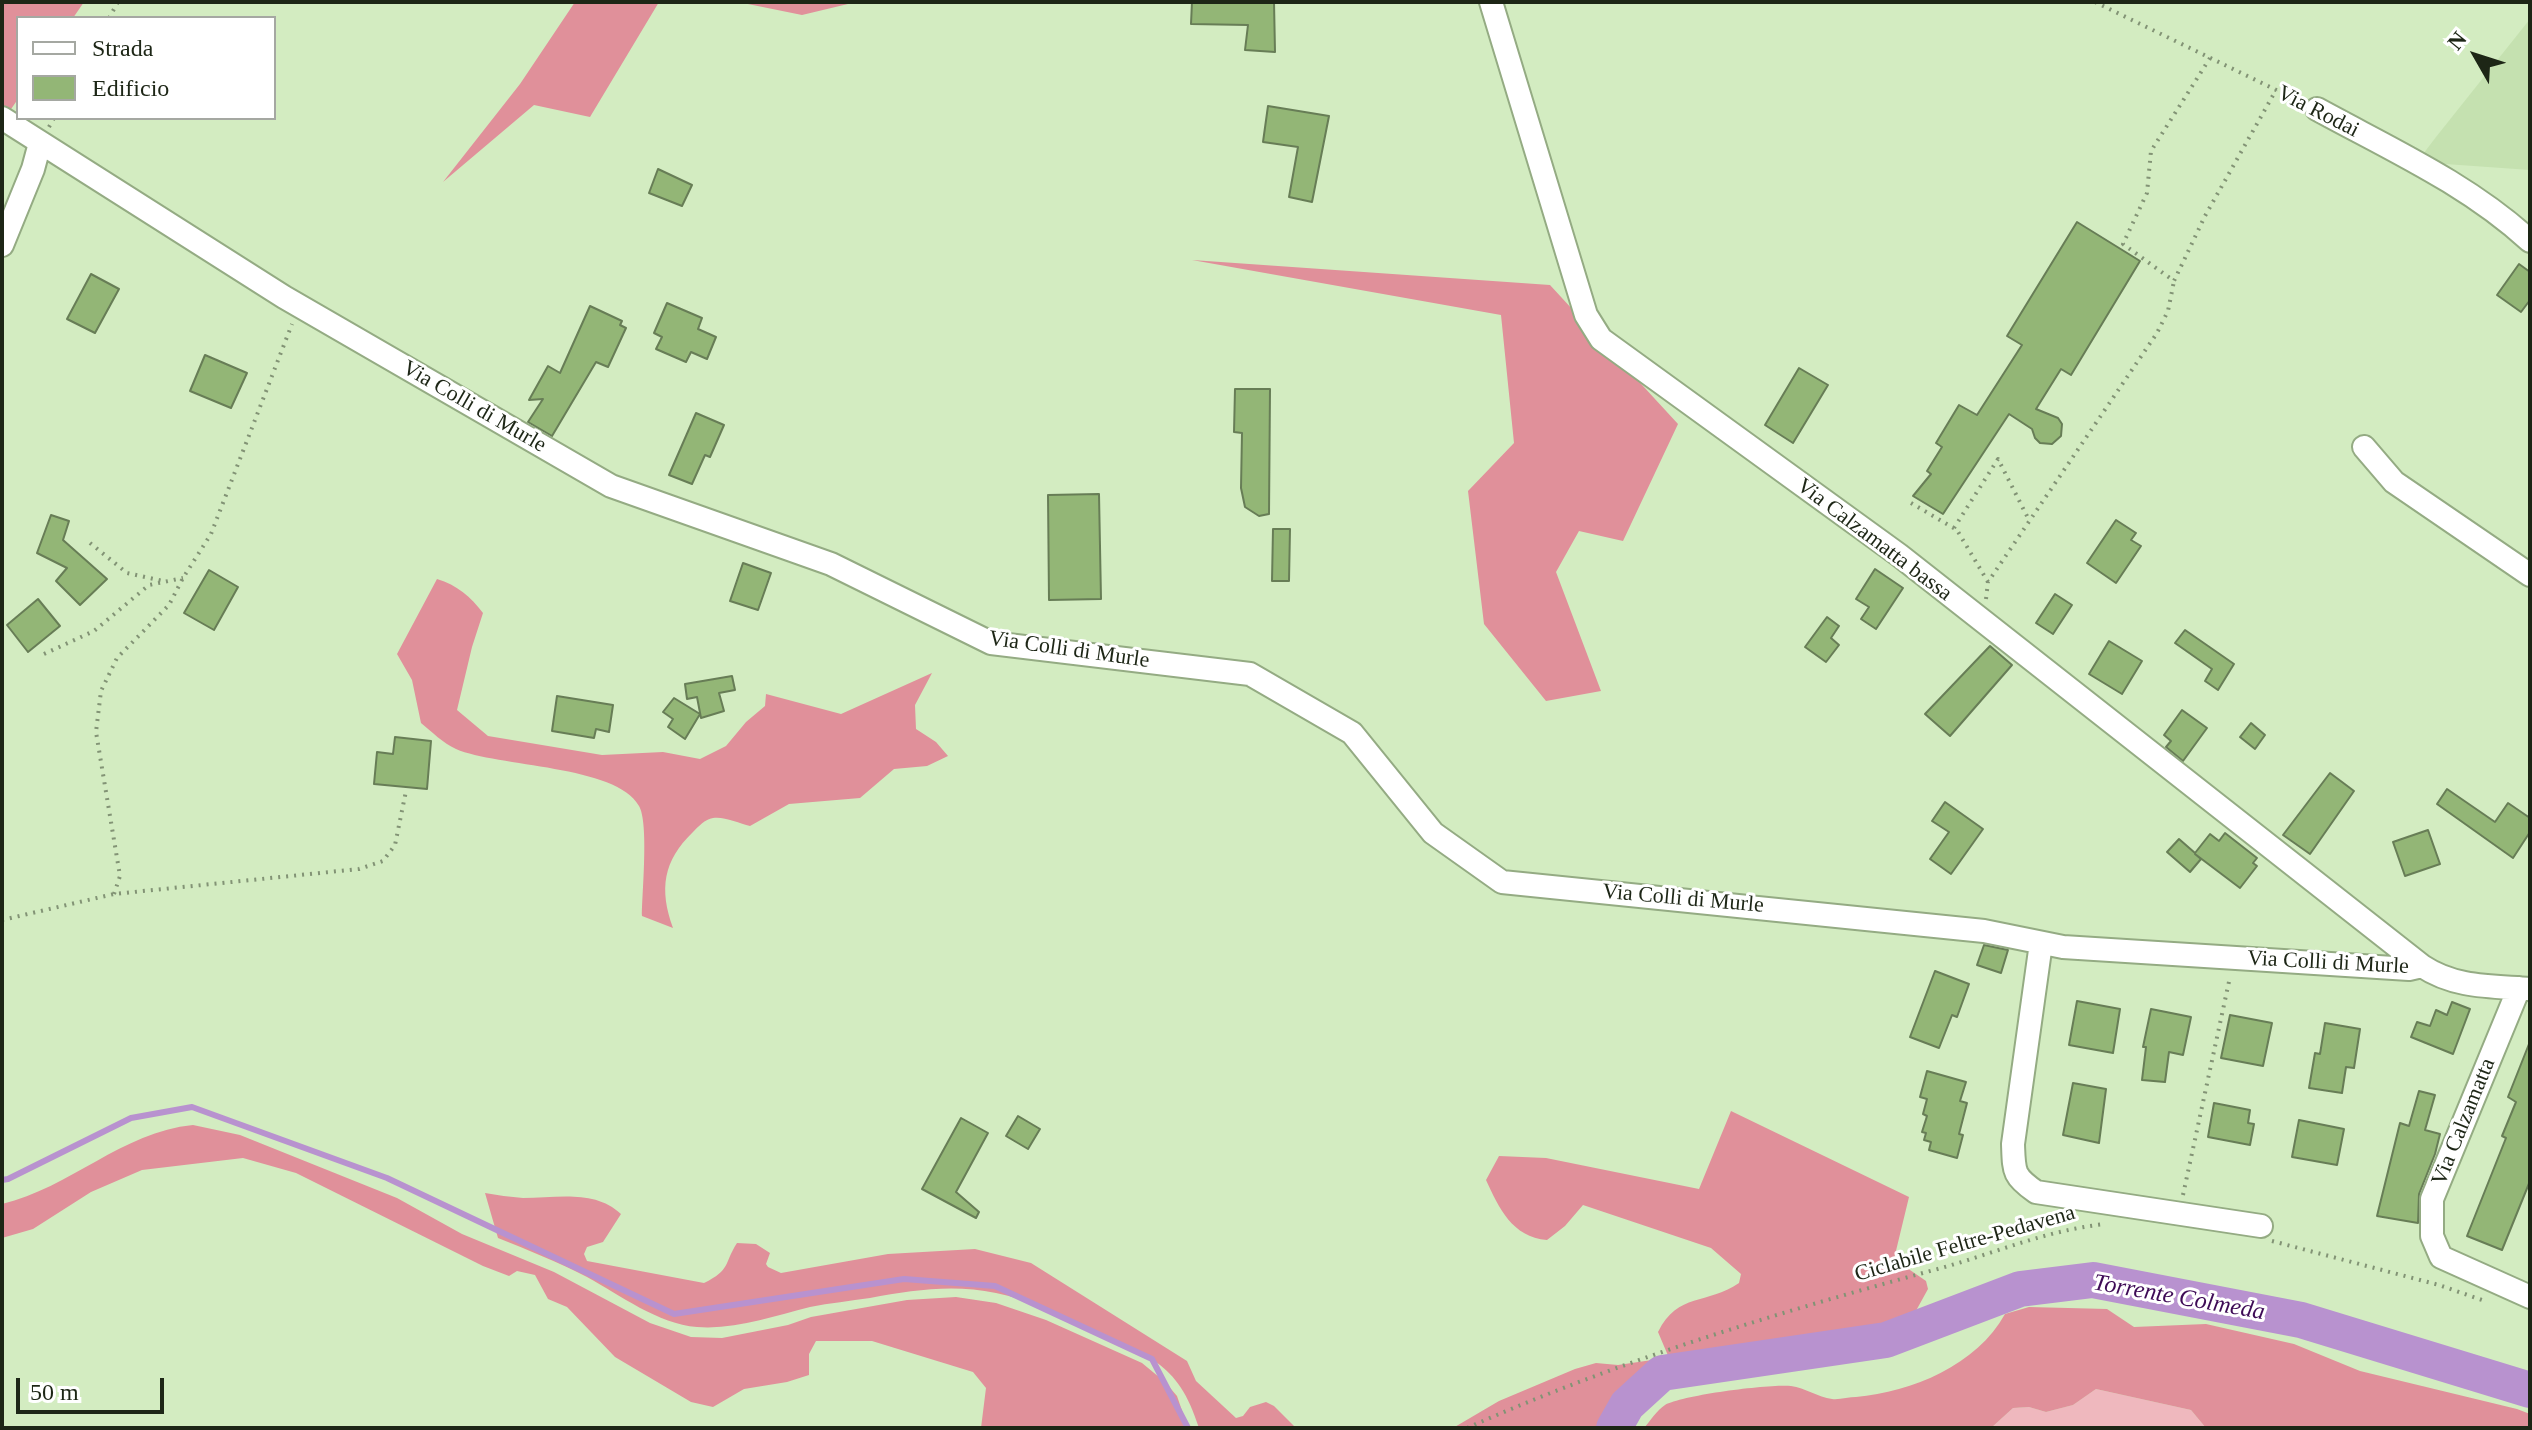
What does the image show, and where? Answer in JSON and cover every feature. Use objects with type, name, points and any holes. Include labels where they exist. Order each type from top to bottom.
[{"type":"street","name":"Via Calzamatta bassa","points":[[1491,2],[1586,315],[1601,339],[1899,555],[2422,966]]},
{"type":"street","name":"Via Rodai","points":[[2317,109],[2466,190],[2530,241]]},
{"type":"street","name":"Via Colli di Murle","points":[[2,118],[299,306],[611,486],[831,564],[991,643],[1250,674],[1352,733],[1433,833],[1502,882],[1984,931],[2063,947],[2409,969],[2422,966]]},
{"type":"street","points":[[2,245],[33,169],[40,143]]},
{"type":"street","points":[[2364,447],[2394,482],[2530,575]]},
{"type":"street","points":[[2041,943],[2013,1144],[2013,1164],[2018,1179],[2036,1192],[2180,1213],[2263,1233]]},
{"type":"street","name":"Via Calzamatta","points":[[2422,966],[2441,979],[2467,985],[2525,988],[2432,1199],[2432,1236],[2441,1257],[2530,1297]]},
{"type":"path","name":"Via Rodai","points":[[2095,2],[2317,109]]},
{"type":"path","points":[[2174,281],[2123,244],[2147,193],[2151,151],[2210,58]]},
{"type":"path","points":[[1982,621],[1988,582],[2157,333],[2168,311],[2174,281],[2205,216],[2276,90]]},
{"type":"path","points":[[114,894],[120,876],[96,732],[101,691],[117,658],[169,605],[211,534],[299,306]]},
{"type":"path","points":[[1954,528],[1998,459],[2029,521]]},
{"type":"path","points":[[1911,503],[1954,528],[1988,582]]},
{"type":"path","points":[[90,543],[127,573],[165,582]]},
{"type":"path","points":[[44,654],[94,631],[149,585],[183,578]]},
{"type":"path","points":[[2,920],[114,894],[359,869],[383,861],[395,845],[406,791]]},
{"type":"path","points":[[2180,1213],[2234,957]]},
{"type":"path","name":"Ciclabile Feltre-Pedavena","points":[[1467,1428],[1599,1374],[1787,1313],[2068,1228],[2117,1223]]},
{"type":"path","points":[[2263,1233],[2485,1301]]},
{"type":"shaded area","points":[[2,2],[84,2],[74,16],[16,16],[16,102],[9,112],[2,108]]},
{"type":"shaded area","points":[[575,2],[659,2],[590,117],[534,105],[443,182],[520,84]]},
{"type":"shaded area","points":[[738,2],[842,2],[848,4],[802,15]]},
{"type":"shaded area","points":[[2530,19],[2530,170],[2417,162],[2436,137]]},
{"type":"shaded area","points":[[1192,260],[1550,285],[1678,424],[1623,541],[1579,531],[1556,572],[1601,691],[1546,701],[1484,624],[1468,491],[1514,443],[1501,315]]},
{"type":"shaded area","points":[[437,579],[463,592],[483,613],[457,710],[488,736],[602,755],[663,752],[700,759],[726,746],[746,722],[765,706],[766,694],[841,714],[932,673],[915,705],[916,729],[936,742],[948,756],[927,766],[894,769],[860,798],[789,804],[750,826],[721,818],[704,822],[675,854],[666,876],[666,901],[673,928],[642,916],[644,827],[639,806],[627,793],[607,782],[582,775],[456,749],[421,723],[412,680],[397,654]]},
{"type":"shaded area","points":[[1731,1111],[1909,1197],[1894,1259],[1926,1281],[1928,1289],[1903,1328],[1915,1338],[1850,1350],[1789,1356],[1729,1379],[1694,1384],[1675,1372],[1658,1332],[1675,1311],[1727,1290],[1739,1283],[1741,1274],[1711,1248],[1583,1205],[1565,1226],[1547,1240],[1535,1238],[1508,1219],[1486,1180],[1499,1156],[1546,1158],[1699,1189]]},
{"type":"shaded area","points":[[193,1125],[240,1135],[397,1198],[462,1234],[554,1272],[650,1323],[691,1337],[722,1338],[788,1325],[811,1317],[907,1300],[956,1297],[996,1303],[1046,1320],[1142,1363],[1177,1396],[1188,1428],[981,1428],[986,1388],[973,1372],[872,1341],[816,1341],[809,1354],[809,1375],[744,1389],[713,1407],[691,1402],[615,1357],[567,1307],[548,1299],[535,1275],[517,1271],[509,1276],[483,1266],[296,1173],[243,1158],[142,1170],[91,1192],[33,1229],[2,1238],[2,1204],[51,1186],[143,1138]]},
{"type":"shaded area","points":[[485,1193],[599,1201],[621,1214],[603,1242],[587,1247],[584,1254],[587,1261],[704,1283],[723,1270],[737,1243],[756,1244],[770,1253],[766,1264],[781,1273],[888,1254],[975,1249],[1031,1263],[1187,1361],[1196,1381],[1236,1418],[1243,1416],[1250,1407],[1266,1402],[1296,1428],[1199,1428],[1181,1388],[1170,1374],[1143,1354],[1031,1304],[980,1290],[917,1291],[810,1307],[740,1324],[712,1327],[682,1325],[654,1315],[543,1256],[498,1238]]},
{"type":"shaded area","points":[[2029,1307],[2107,1309],[2134,1327],[2206,1324],[2294,1344],[2360,1371],[2517,1409],[2530,1414],[2530,1428],[2206,1428],[2191,1410],[2096,1389],[2073,1405],[2046,1412],[2029,1407],[2013,1408],[1991,1428],[1644,1428],[1665,1405],[1726,1391],[1791,1386],[1835,1399],[1899,1389],[1941,1373],[1978,1348],[2005,1314]]},
{"type":"shaded area","points":[[1652,1360],[1665,1379],[1650,1390],[1622,1428],[1453,1428],[1499,1401],[1575,1369],[1596,1363],[1618,1365]]},
{"type":"shaded area","points":[[2096,1389],[2191,1410],[2206,1428],[1991,1428],[2013,1408],[2029,1407],[2046,1412],[2073,1405]]},
{"type":"building","points":[[1192,2],[1274,2],[1275,52],[1245,50],[1248,25],[1191,24]]},
{"type":"building","points":[[1268,106],[1329,116],[1312,202],[1289,197],[1298,147],[1263,142]]},
{"type":"building","points":[[658,169],[692,185],[682,206],[649,193]]},
{"type":"building","points":[[2077,222],[2140,261],[2071,375],[2061,369],[2036,409],[2058,418],[2062,424],[2061,436],[2052,444],[2040,443],[2032,429],[2009,414],[1943,514],[1913,496],[1931,474],[1927,471],[1942,447],[1936,443],[1959,405],[1977,415],[2022,345],[2007,336]]},
{"type":"building","points":[[2519,264],[2530,272],[2530,300],[2521,312],[2497,295]]},
{"type":"building","points":[[91,274],[119,289],[95,333],[67,319]]},
{"type":"building","points":[[667,303],[702,318],[698,329],[716,337],[707,359],[691,352],[686,362],[656,349],[662,337],[654,333]]},
{"type":"building","points":[[590,306],[622,321],[620,325],[626,328],[608,367],[596,362],[552,436],[528,422],[543,399],[529,400],[548,366],[560,373]]},
{"type":"building","points":[[205,355],[247,373],[231,408],[190,391]]},
{"type":"building","points":[[1799,368],[1828,385],[1793,443],[1765,425]]},
{"type":"building","points":[[1235,389],[1270,389],[1269,514],[1259,516],[1245,507],[1241,488],[1242,433],[1234,432]]},
{"type":"building","points":[[696,413],[724,425],[710,457],[705,455],[692,484],[669,475]]},
{"type":"building","points":[[1099,494],[1101,599],[1049,600],[1048,495]]},
{"type":"building","points":[[51,515],[69,521],[63,540],[107,579],[80,605],[56,581],[67,568],[37,553]]},
{"type":"building","points":[[2116,520],[2136,533],[2131,540],[2141,546],[2116,583],[2087,563]]},
{"type":"building","points":[[1273,529],[1290,529],[1289,581],[1272,581]]},
{"type":"building","points":[[743,563],[771,573],[758,610],[730,601]]},
{"type":"building","points":[[1875,569],[1903,588],[1876,629],[1861,619],[1869,607],[1856,599]]},
{"type":"building","points":[[209,570],[238,587],[214,630],[184,613]]},
{"type":"building","points":[[2055,594],[2072,605],[2053,634],[2036,623]]},
{"type":"building","points":[[38,599],[60,626],[28,652],[7,625]]},
{"type":"building","points":[[1827,617],[1839,626],[1831,638],[1839,645],[1826,662],[1805,647]]},
{"type":"building","points":[[2185,630],[2234,664],[2218,690],[2205,681],[2212,669],[2175,643]]},
{"type":"building","points":[[2109,641],[2142,661],[2122,694],[2089,674]]},
{"type":"building","points":[[1990,646],[2012,665],[1950,736],[1925,714]]},
{"type":"building","points":[[732,676],[735,690],[719,693],[724,711],[701,718],[697,697],[687,699],[685,684]]},
{"type":"building","points":[[557,696],[613,705],[609,732],[596,729],[594,738],[552,731]]},
{"type":"building","points":[[674,698],[700,714],[685,739],[668,727],[673,719],[663,712]]},
{"type":"building","points":[[2182,710],[2207,728],[2183,761],[2166,747],[2171,741],[2164,735]]},
{"type":"building","points":[[2251,723],[2265,735],[2255,749],[2240,737]]},
{"type":"building","points":[[395,737],[431,741],[427,789],[374,784],[377,752],[393,754]]},
{"type":"building","points":[[2330,773],[2354,791],[2310,854],[2283,835]]},
{"type":"building","points":[[2447,789],[2495,822],[2508,803],[2530,818],[2530,832],[2513,858],[2437,804]]},
{"type":"building","points":[[1945,802],[1983,829],[1951,874],[1930,859],[1949,832],[1932,821]]},
{"type":"building","points":[[2428,830],[2440,864],[2405,876],[2393,842]]},
{"type":"building","points":[[2225,833],[2257,858],[2253,863],[2257,866],[2240,888],[2195,854],[2201,859],[2190,872],[2167,852],[2179,839],[2195,853],[2210,834],[2219,841]]},
{"type":"building","points":[[1984,945],[2008,950],[2001,973],[1977,965]]},
{"type":"building","points":[[1935,971],[1969,984],[1957,1017],[1952,1015],[1939,1048],[1910,1037]]},
{"type":"building","points":[[2077,1001],[2120,1009],[2113,1053],[2069,1045]]},
{"type":"building","points":[[2452,1002],[2470,1009],[2453,1054],[2411,1037],[2417,1022],[2430,1026],[2436,1010],[2447,1015]]},
{"type":"building","points":[[2151,1009],[2191,1017],[2183,1055],[2169,1052],[2165,1082],[2142,1080],[2146,1047],[2143,1047]]},
{"type":"building","points":[[2230,1015],[2272,1023],[2263,1066],[2221,1058]]},
{"type":"building","points":[[2325,1023],[2360,1029],[2354,1068],[2346,1067],[2342,1093],[2309,1088],[2315,1053],[2320,1054]]},
{"type":"building","points":[[2529,1044],[2530,1181],[2502,1250],[2467,1236],[2506,1138],[2502,1136],[2516,1102],[2508,1097]]},
{"type":"building","points":[[1927,1071],[1966,1082],[1960,1101],[1967,1103],[1957,1158],[1929,1150],[1931,1142],[1924,1140],[1926,1133],[1922,1132],[1927,1116],[1923,1114],[1927,1099],[1920,1097]]},
{"type":"building","points":[[2073,1083],[2106,1089],[2099,1143],[2063,1135]]},
{"type":"building","points":[[2419,1091],[2435,1095],[2425,1130],[2440,1134],[2419,1194],[2418,1223],[2377,1216],[2400,1123],[2409,1126]]},
{"type":"building","points":[[2214,1103],[2250,1110],[2248,1123],[2254,1124],[2250,1145],[2208,1137]]},
{"type":"building","points":[[1018,1116],[1040,1129],[1028,1149],[1006,1136]]},
{"type":"building","points":[[961,1118],[988,1133],[956,1192],[979,1212],[976,1218],[922,1189]]},
{"type":"building","points":[[2299,1120],[2344,1129],[2337,1165],[2292,1157]]},
{"type":"waterway","points":[[2,1180],[131,1118],[192,1107],[387,1178],[674,1314],[904,1279],[995,1286],[1152,1359],[1188,1428]]},
{"type":"waterway","name":"Torrente Colmeda","points":[[1614,1428],[1627,1405],[1662,1373],[1886,1340],[2020,1289],[2093,1280],[2301,1320],[2530,1390]]}]
